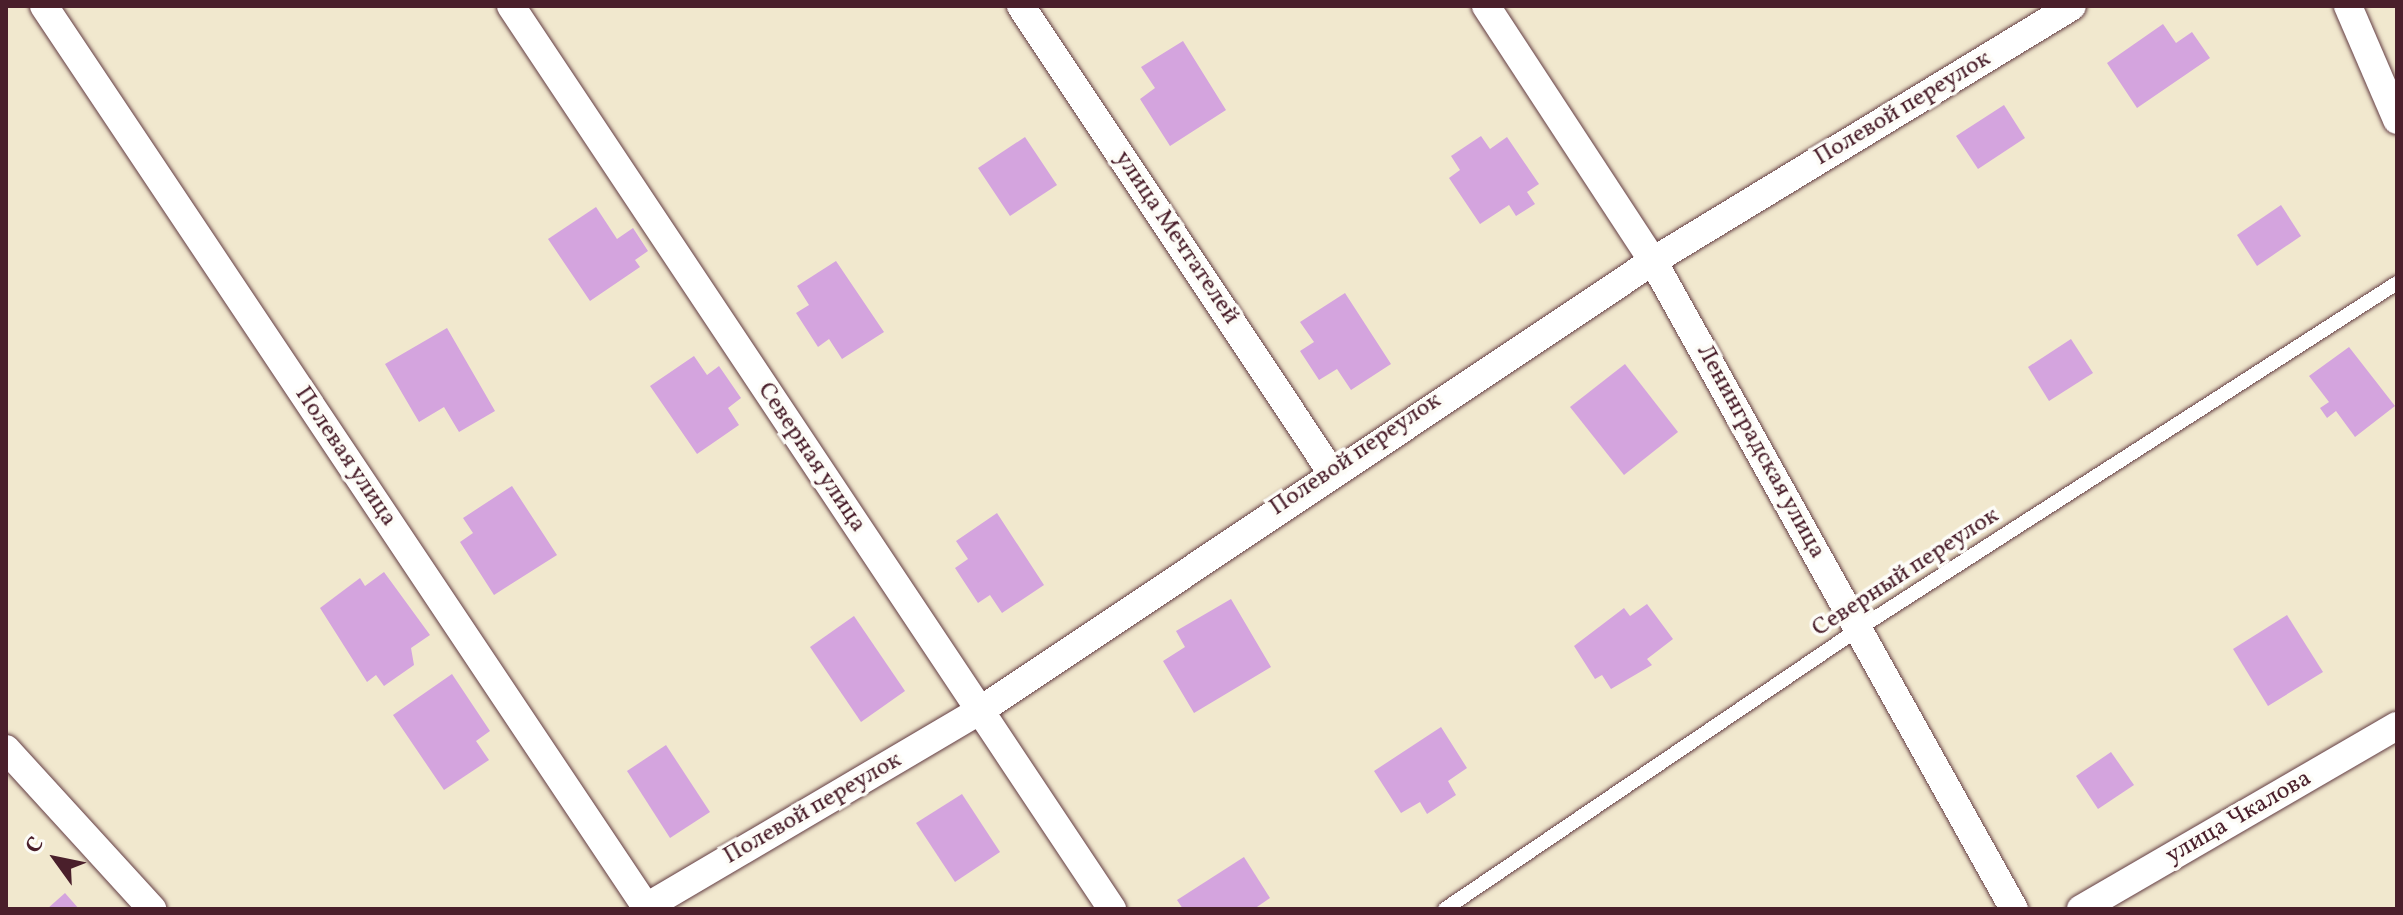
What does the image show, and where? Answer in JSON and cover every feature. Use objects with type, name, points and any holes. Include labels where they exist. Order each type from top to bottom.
[{"type":"street","name":"Полевая улица","points":[[44,6],[644,908]]},
{"type":"street","name":"Северная улица","points":[[511,6],[1112,909]]},
{"type":"street","name":"улица Мечтателей","points":[[1021,6],[1330,470]]},
{"type":"street","name":"Ленинградская улица","points":[[1486,6],[1653,261],[2014,909]]},
{"type":"street","name":"Полевой переулок","points":[[644,908],[981,710],[1330,470],[1653,261],[2072,6]]},
{"type":"street","points":[[2348,6],[2397,120]]},
{"type":"street","name":"улица Чкалова","points":[[2081,909],[2397,726]]},
{"type":"street","points":[[6,749],[152,909]]},
{"type":"lane","name":"Северный переулок","points":[[1445,909],[1858,629],[2397,283]]},
{"type":"building","points":[[2163,24],[2176,43],[2192,32],[2210,58],[2137,108],[2107,63]]},
{"type":"building","points":[[1183,41],[1226,110],[1170,146],[1140,99],[1155,88],[1141,67]]},
{"type":"building","points":[[2004,105],[2025,138],[1978,169],[1956,136]]},
{"type":"building","points":[[1481,136],[1490,149],[1507,137],[1539,184],[1527,192],[1535,204],[1516,216],[1509,205],[1480,224],[1449,178],[1460,170],[1451,156]]},
{"type":"building","points":[[1025,137],[1057,185],[1010,216],[978,168]]},
{"type":"building","points":[[2281,205],[2301,236],[2257,266],[2237,235]]},
{"type":"building","points":[[596,207],[617,239],[633,228],[648,251],[635,260],[640,267],[590,301],[548,239]]},
{"type":"building","points":[[836,261],[884,332],[842,359],[829,339],[818,347],[796,313],[809,305],[797,286]]},
{"type":"building","points":[[1345,293],[1391,364],[1351,390],[1337,369],[1319,380],[1300,351],[1314,342],[1300,322]]},
{"type":"building","points":[[447,328],[495,411],[459,432],[444,407],[419,422],[385,364]]},
{"type":"building","points":[[2071,339],[2093,373],[2049,401],[2028,367]]},
{"type":"building","points":[[2349,347],[2395,406],[2355,437],[2336,411],[2327,418],[2320,408],[2329,402],[2309,376]]},
{"type":"building","points":[[694,356],[707,375],[719,366],[741,398],[728,408],[739,425],[697,454],[650,386]]},
{"type":"building","points":[[1625,364],[1678,432],[1624,475],[1570,407]]},
{"type":"building","points":[[512,486],[557,555],[494,595],[460,542],[473,533],[463,518]]},
{"type":"building","points":[[997,513],[1044,585],[1002,613],[990,595],[978,603],[955,568],[968,559],[956,541]]},
{"type":"building","points":[[384,572],[430,635],[411,648],[414,665],[384,686],[376,675],[367,682],[320,608],[360,578],[365,586]]},
{"type":"building","points":[[1231,599],[1271,667],[1194,713],[1163,661],[1185,647],[1176,631]]},
{"type":"building","points":[[1647,604],[1673,639],[1647,659],[1652,665],[1611,689],[1602,675],[1595,679],[1574,646],[1624,608],[1630,616]]},
{"type":"building","points":[[2287,615],[2323,672],[2268,706],[2233,649]]},
{"type":"building","points":[[854,616],[905,691],[861,722],[810,647]]},
{"type":"building","points":[[452,674],[490,731],[476,741],[489,760],[444,790],[393,715]]},
{"type":"building","points":[[1441,727],[1467,768],[1448,781],[1456,795],[1427,814],[1420,802],[1401,813],[1374,771]]},
{"type":"building","points":[[666,745],[710,812],[670,838],[627,771]]},
{"type":"building","points":[[2111,752],[2134,785],[2098,809],[2076,776]]},
{"type":"building","points":[[962,794],[1000,852],[955,882],[916,823]]},
{"type":"building","points":[[1244,857],[1270,898],[1254,909],[1183,909],[1177,900]]},
{"type":"building","points":[[65,893],[79,909],[47,909]]}]
